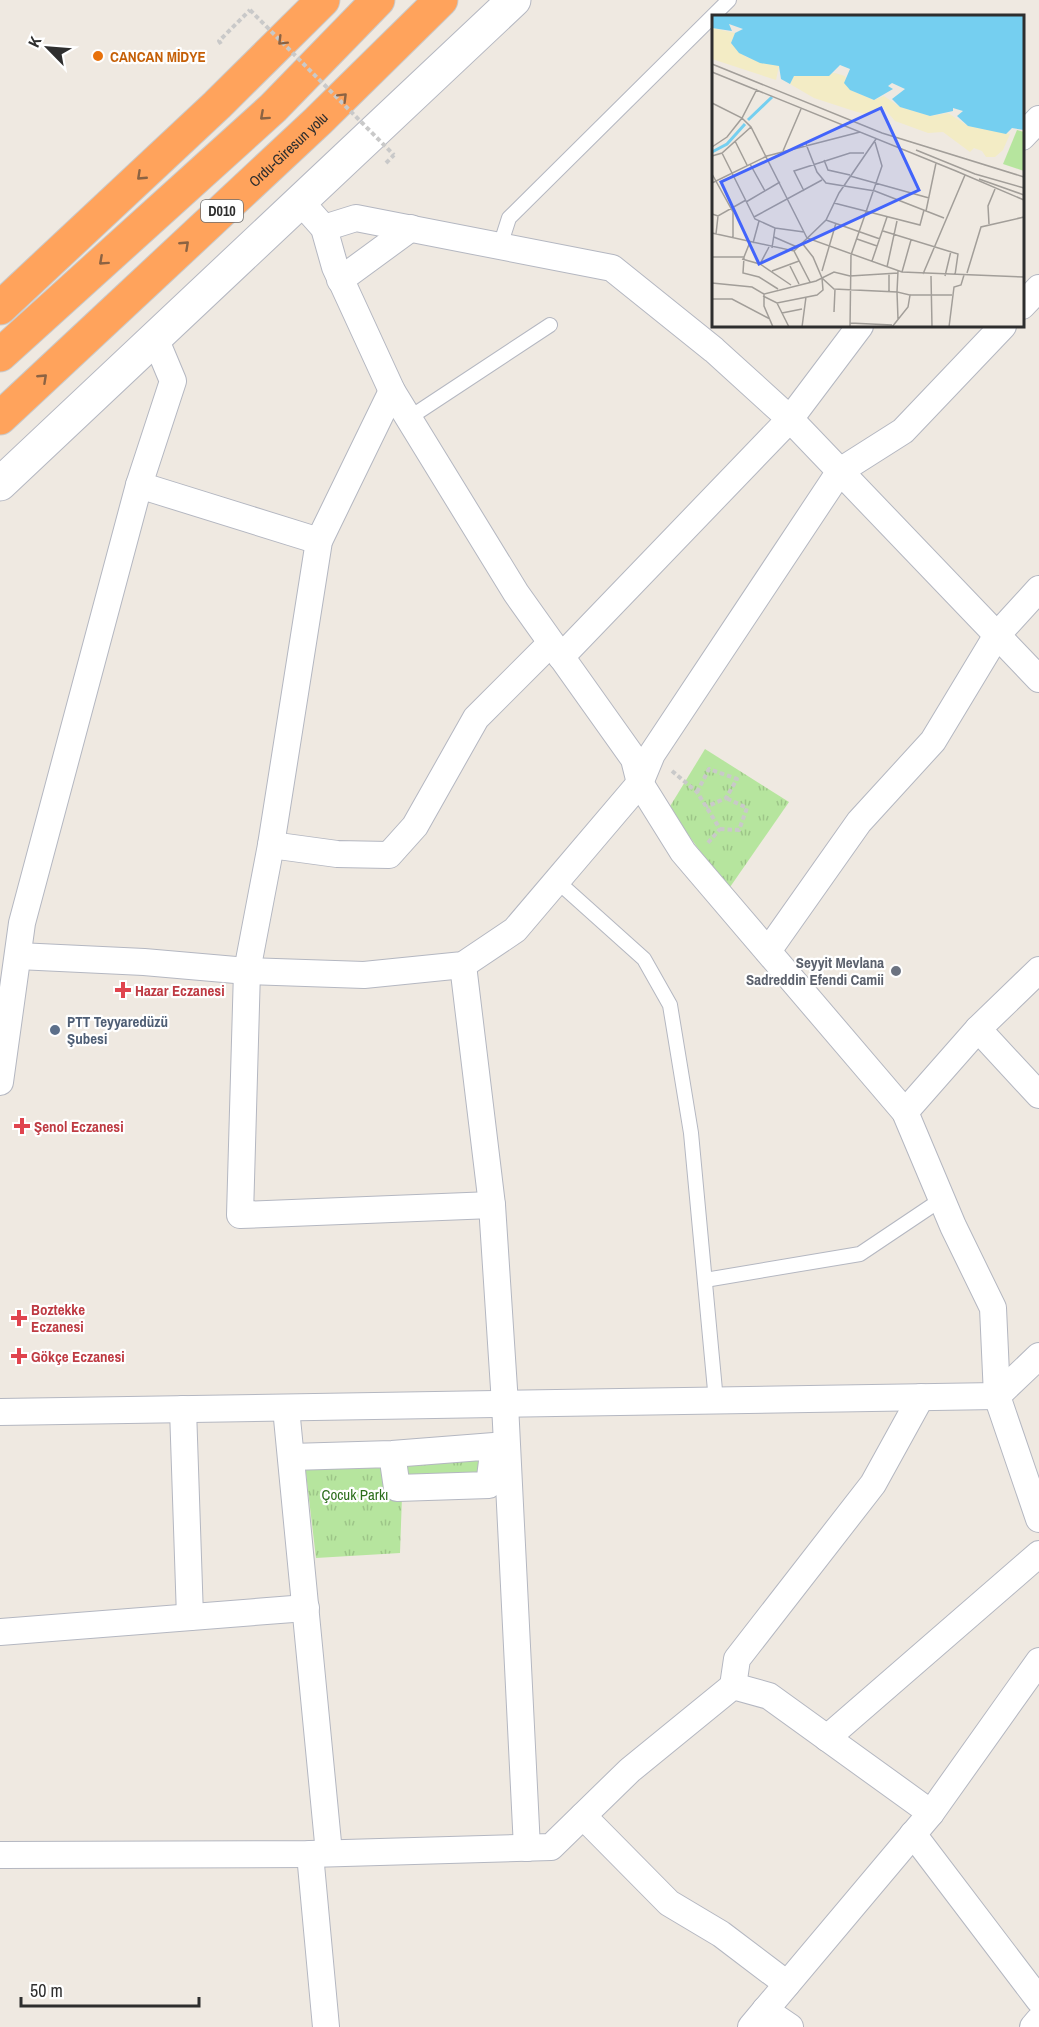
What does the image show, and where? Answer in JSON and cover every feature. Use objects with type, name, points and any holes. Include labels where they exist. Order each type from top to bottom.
[{"type":"highway","points":[[0,308],[217,105],[323,0]]},
{"type":"highway","name":"D010","points":[[0,355],[273,108],[378,0]]},
{"type":"highway","name":"Ordu-Giresun yolu","points":[[0,418],[318,121],[441,0]]},
{"type":"street","points":[[0,484],[513,0]]},
{"type":"street","points":[[1024,136],[1039,119]]},
{"type":"street","points":[[300,201],[324,228],[340,280],[392,391],[516,593],[634,759],[640,783],[684,852],[905,1112],[942,1199],[993,1308],[997,1396],[1032,1475],[1039,1519]]},
{"type":"street","points":[[324,228],[356,218],[612,268],[714,350],[790,419],[1039,679]]},
{"type":"street","points":[[340,280],[411,228]]},
{"type":"street","points":[[1024,305],[1039,288]]},
{"type":"street","points":[[271,846],[336,854],[389,855],[415,826],[476,718],[556,650],[790,419],[859,327]]},
{"type":"street","points":[[18,956],[144,962],[247,971],[364,975],[463,965],[515,930],[640,783],[652,754],[840,471],[903,431],[1002,327]]},
{"type":"street","points":[[0,1082],[22,923],[139,485],[173,381],[155,338]]},
{"type":"street","points":[[392,391],[319,541],[271,846],[247,971],[240,1215],[492,1205]]},
{"type":"street","points":[[139,485],[319,541]]},
{"type":"street","points":[[768,951],[860,822],[933,741],[997,635],[1039,589]]},
{"type":"street","points":[[463,965],[492,1205],[505,1404],[526,1848]]},
{"type":"street","points":[[905,1112],[978,1029],[1039,970]]},
{"type":"street","points":[[978,1029],[1039,1095]]},
{"type":"street","points":[[0,1412],[997,1396],[1039,1356]]},
{"type":"street","points":[[0,1855],[320,1854],[551,1847],[630,1770],[733,1686],[736,1659],[873,1484],[921,1397]]},
{"type":"street","points":[[286,1408],[306,1608],[320,1854],[326,2027]]},
{"type":"street","points":[[183,1409],[190,1617]]},
{"type":"street","points":[[291,1457],[392,1454]]},
{"type":"street","points":[[828,1738],[1039,1554]]},
{"type":"street","points":[[0,1632],[306,1608]]},
{"type":"street","points":[[789,2027],[758,2018],[931,1813],[1039,1661]]},
{"type":"street","points":[[733,1686],[769,1696],[931,1813]]},
{"type":"street","points":[[583,1816],[669,1903],[721,1934],[787,1984]]},
{"type":"street","points":[[913,1834],[1039,2000]]},
{"type":"street","points":[[1033,2027],[1039,2020]]},
{"type":"lane","points":[[714,15],[729,0]]},
{"type":"lane","points":[[500,246],[509,218],[712,17]]},
{"type":"lane","points":[[409,418],[550,325]]},
{"type":"lane","points":[[557,881],[644,959],[670,1005],[691,1133],[716,1401]]},
{"type":"lane","points":[[705,1280],[860,1254],[942,1199]]},
{"type":"path","points":[[221,44],[219,41],[250,10],[394,156]]},
{"type":"path","points":[[652,754],[697,792],[720,829]]},
{"type":"path","points":[[697,792],[709,769],[737,779],[726,798],[706,807]]},
{"type":"path","points":[[720,829],[739,830],[747,808],[726,798]]},
{"type":"path","points":[[693,862],[720,829]]},
{"type":"green space","points":[[705,749],[789,802],[728,890],[669,808]]},
{"type":"green space","name":"Çocuk Parkı","points":[[493,1438],[498,1490],[402,1496],[400,1553],[316,1558],[303,1448]]},
{"type":"place","name":"CANCAN MİDYE","points":[[98,56]]},
{"type":"place","name":"Seyyit Mevlana Sadreddin Efendi Camii","points":[[896,971]]},
{"type":"place","name":"Hazar Eczanesi","points":[[123,990]]},
{"type":"place","name":"PTT Teyyaredüzü Şubesi","points":[[55,1030]]},
{"type":"place","name":"Şenol Eczanesi","points":[[22,1126]]},
{"type":"place","name":"Boztekke Eczanesi","points":[[19,1318]]},
{"type":"place","name":"Gökçe Eczanesi","points":[[19,1356]]}]
